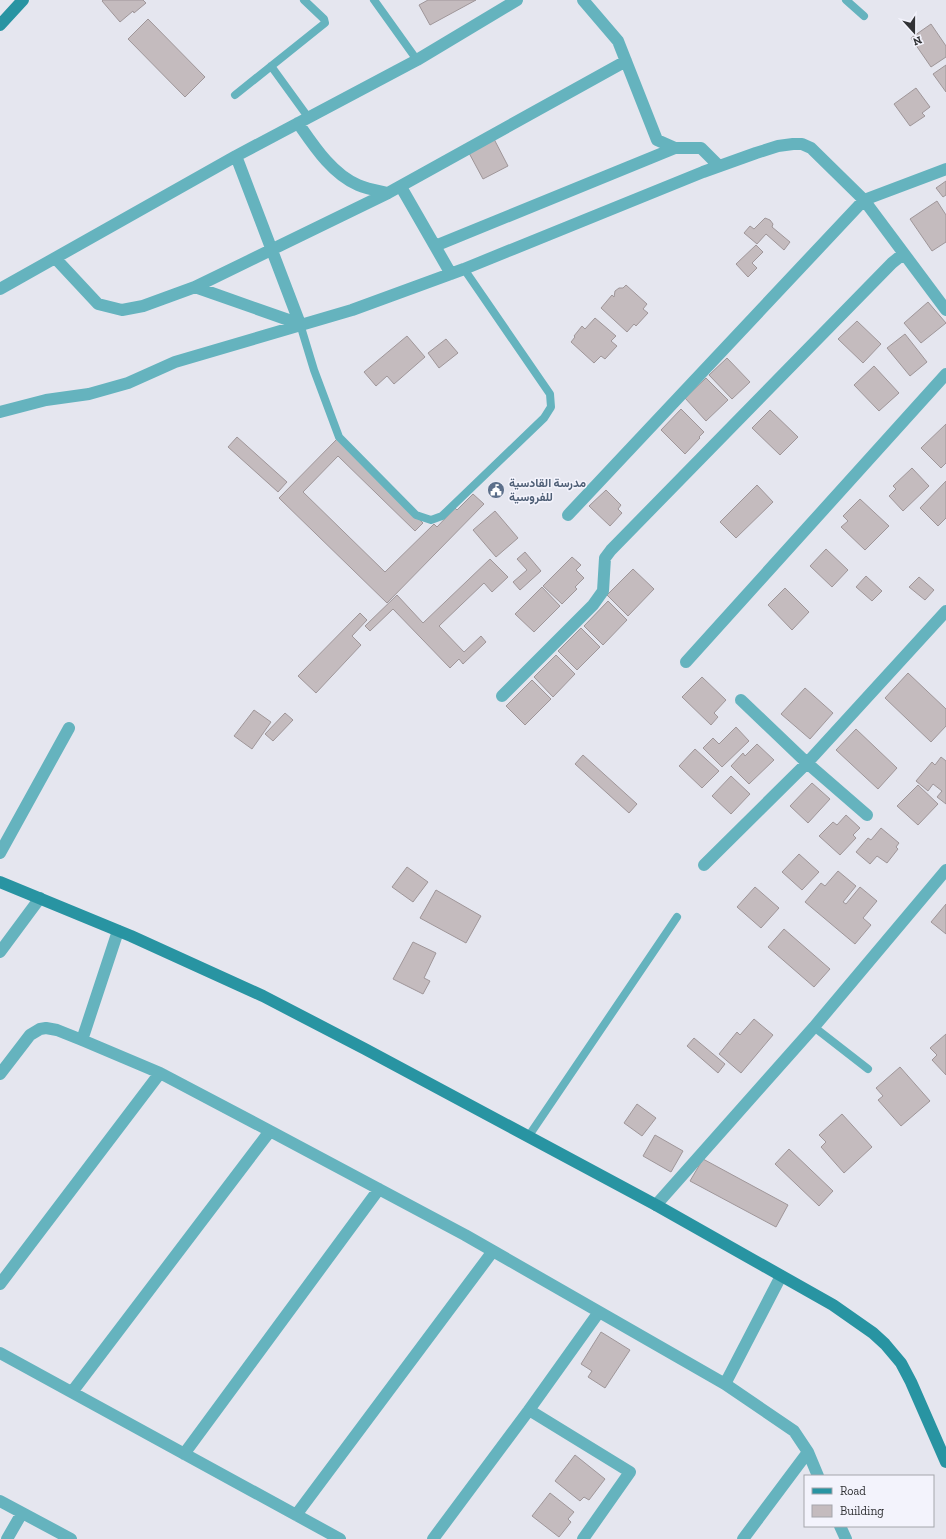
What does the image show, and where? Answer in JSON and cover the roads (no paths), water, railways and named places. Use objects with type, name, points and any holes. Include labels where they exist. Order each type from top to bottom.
[{"type":"street","points":[[0,25],[23,0]]},
{"type":"street","points":[[0,289],[56,259],[236,156],[417,60],[517,0]]},
{"type":"street","points":[[582,0],[618,41],[657,140],[676,148]]},
{"type":"street","points":[[56,259],[98,304],[122,310],[143,306],[195,287],[401,187],[626,61]]},
{"type":"street","points":[[303,120],[310,140],[336,171],[358,185],[388,193]]},
{"type":"street","points":[[0,412],[46,400],[90,394],[128,383],[175,362],[300,324],[352,310],[464,269],[719,166],[778,146],[792,144],[802,144],[811,148],[864,200],[946,310]]},
{"type":"street","points":[[435,246],[676,148],[701,148],[719,166]]},
{"type":"street","points":[[236,156],[300,324]]},
{"type":"street","points":[[568,515],[864,200],[946,169]]},
{"type":"street","points":[[401,187],[450,274]]},
{"type":"street","points":[[502,696],[592,605],[603,591],[605,558],[611,550],[892,263],[903,254]]},
{"type":"street","points":[[195,287],[300,324]]},
{"type":"street","points":[[686,662],[946,374]]},
{"type":"street","points":[[704,865],[807,763],[942,623],[946,611]]},
{"type":"street","points":[[740,700],[807,763],[868,815]]},
{"type":"street","points":[[0,853],[69,728]]},
{"type":"street","points":[[656,1205],[814,1027],[946,870]]},
{"type":"street","points":[[0,882],[209,970],[263,996],[656,1205],[834,1305],[873,1333],[885,1344],[901,1363],[911,1382],[946,1462]]},
{"type":"street","points":[[0,952],[40,898]]},
{"type":"street","points":[[82,1040],[118,931]]},
{"type":"street","points":[[0,1074],[30,1035],[40,1029],[51,1028],[160,1073],[493,1252],[725,1384],[794,1431],[808,1452],[818,1475]]},
{"type":"street","points":[[0,1284],[160,1073]]},
{"type":"street","points":[[72,1392],[270,1131]]},
{"type":"street","points":[[184,1454],[380,1190]]},
{"type":"street","points":[[296,1515],[493,1252]]},
{"type":"street","points":[[725,1384],[781,1276]]},
{"type":"street","points":[[433,1539],[529,1410],[599,1312]]},
{"type":"street","points":[[0,1353],[340,1539]]},
{"type":"street","points":[[529,1410],[630,1472],[583,1539]]},
{"type":"street","points":[[744,1539],[808,1452]]},
{"type":"street","points":[[0,1501],[71,1539]]},
{"type":"street","points":[[8,1539],[22,1513]]},
{"type":"street","points":[[840,1527],[846,1539]]},
{"type":"lane","points":[[235,95],[325,22],[324,19],[304,0]]},
{"type":"lane","points":[[374,0],[417,60]]},
{"type":"lane","points":[[846,0],[864,16]]},
{"type":"lane","points":[[271,66],[303,120]]},
{"type":"lane","points":[[300,324],[314,370],[339,437],[416,515],[431,520],[442,516],[544,418],[551,407],[550,394],[464,269]]},
{"type":"lane","points":[[528,1137],[677,917]]},
{"type":"lane","points":[[814,1027],[868,1069]]},
{"type":"place","name":"مدرسة القادسية للفروسية","points":[[496,490]]}]
